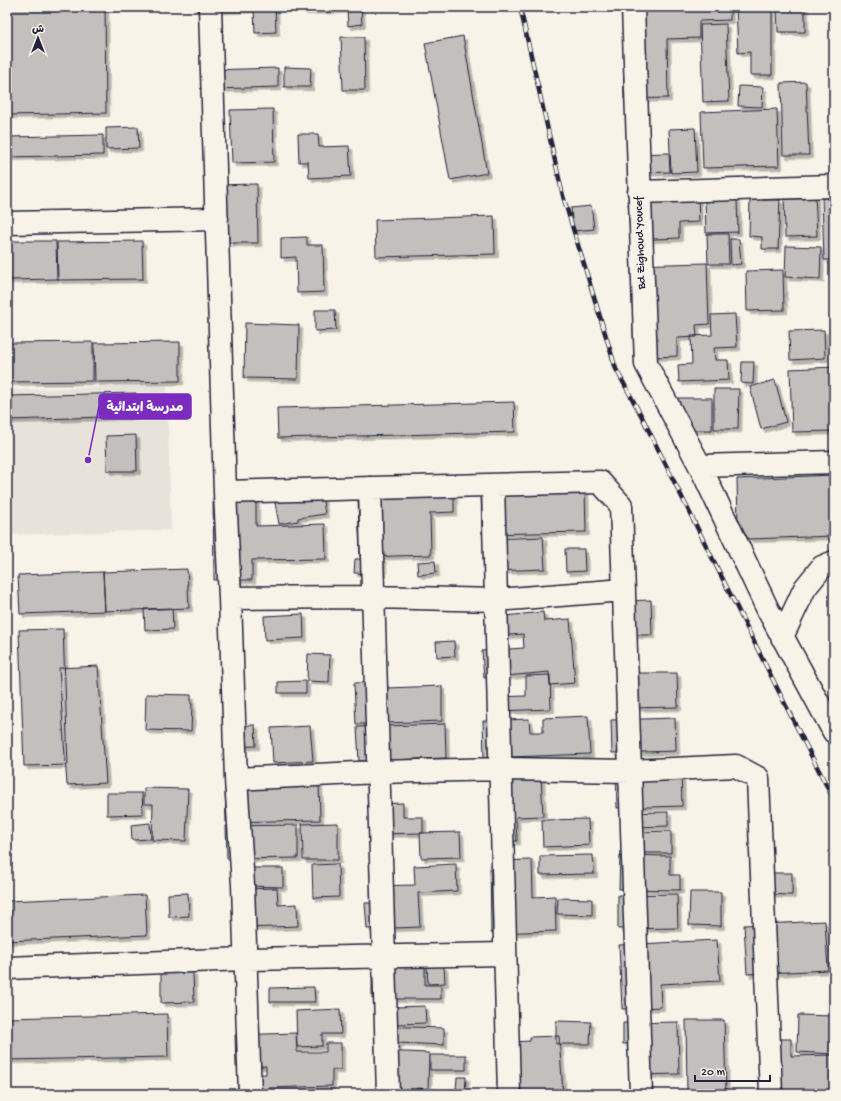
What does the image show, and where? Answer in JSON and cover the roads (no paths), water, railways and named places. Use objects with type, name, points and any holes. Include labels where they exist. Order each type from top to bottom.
[{"type":"street","points":[[210,7],[225,492],[236,779],[243,885],[250,1094]]},
{"type":"street","name":"Bd Zighoud Youcef","points":[[633,7],[646,364],[700,466],[768,610],[834,732]]},
{"type":"street","points":[[639,192],[834,186]]},
{"type":"street","points":[[7,223],[217,219]]},
{"type":"street","points":[[700,466],[834,462]]},
{"type":"street","points":[[225,492],[600,482],[621,505],[641,1094]]},
{"type":"street","points":[[493,485],[508,1094]]},
{"type":"street","points":[[370,488],[388,1094]]},
{"type":"street","points":[[782,637],[805,588],[822,567],[834,562]]},
{"type":"street","points":[[230,598],[496,600],[624,590]]},
{"type":"street","points":[[236,779],[378,772],[500,769],[630,771],[736,766],[758,778],[771,1094]]},
{"type":"street","points":[[7,968],[246,959],[505,954]]},
{"type":"railway","points":[[520,7],[563,196],[616,369],[641,415],[834,800]]},
{"type":"place","name":"مدرسة ابتدائية","points":[[88,460]]}]
